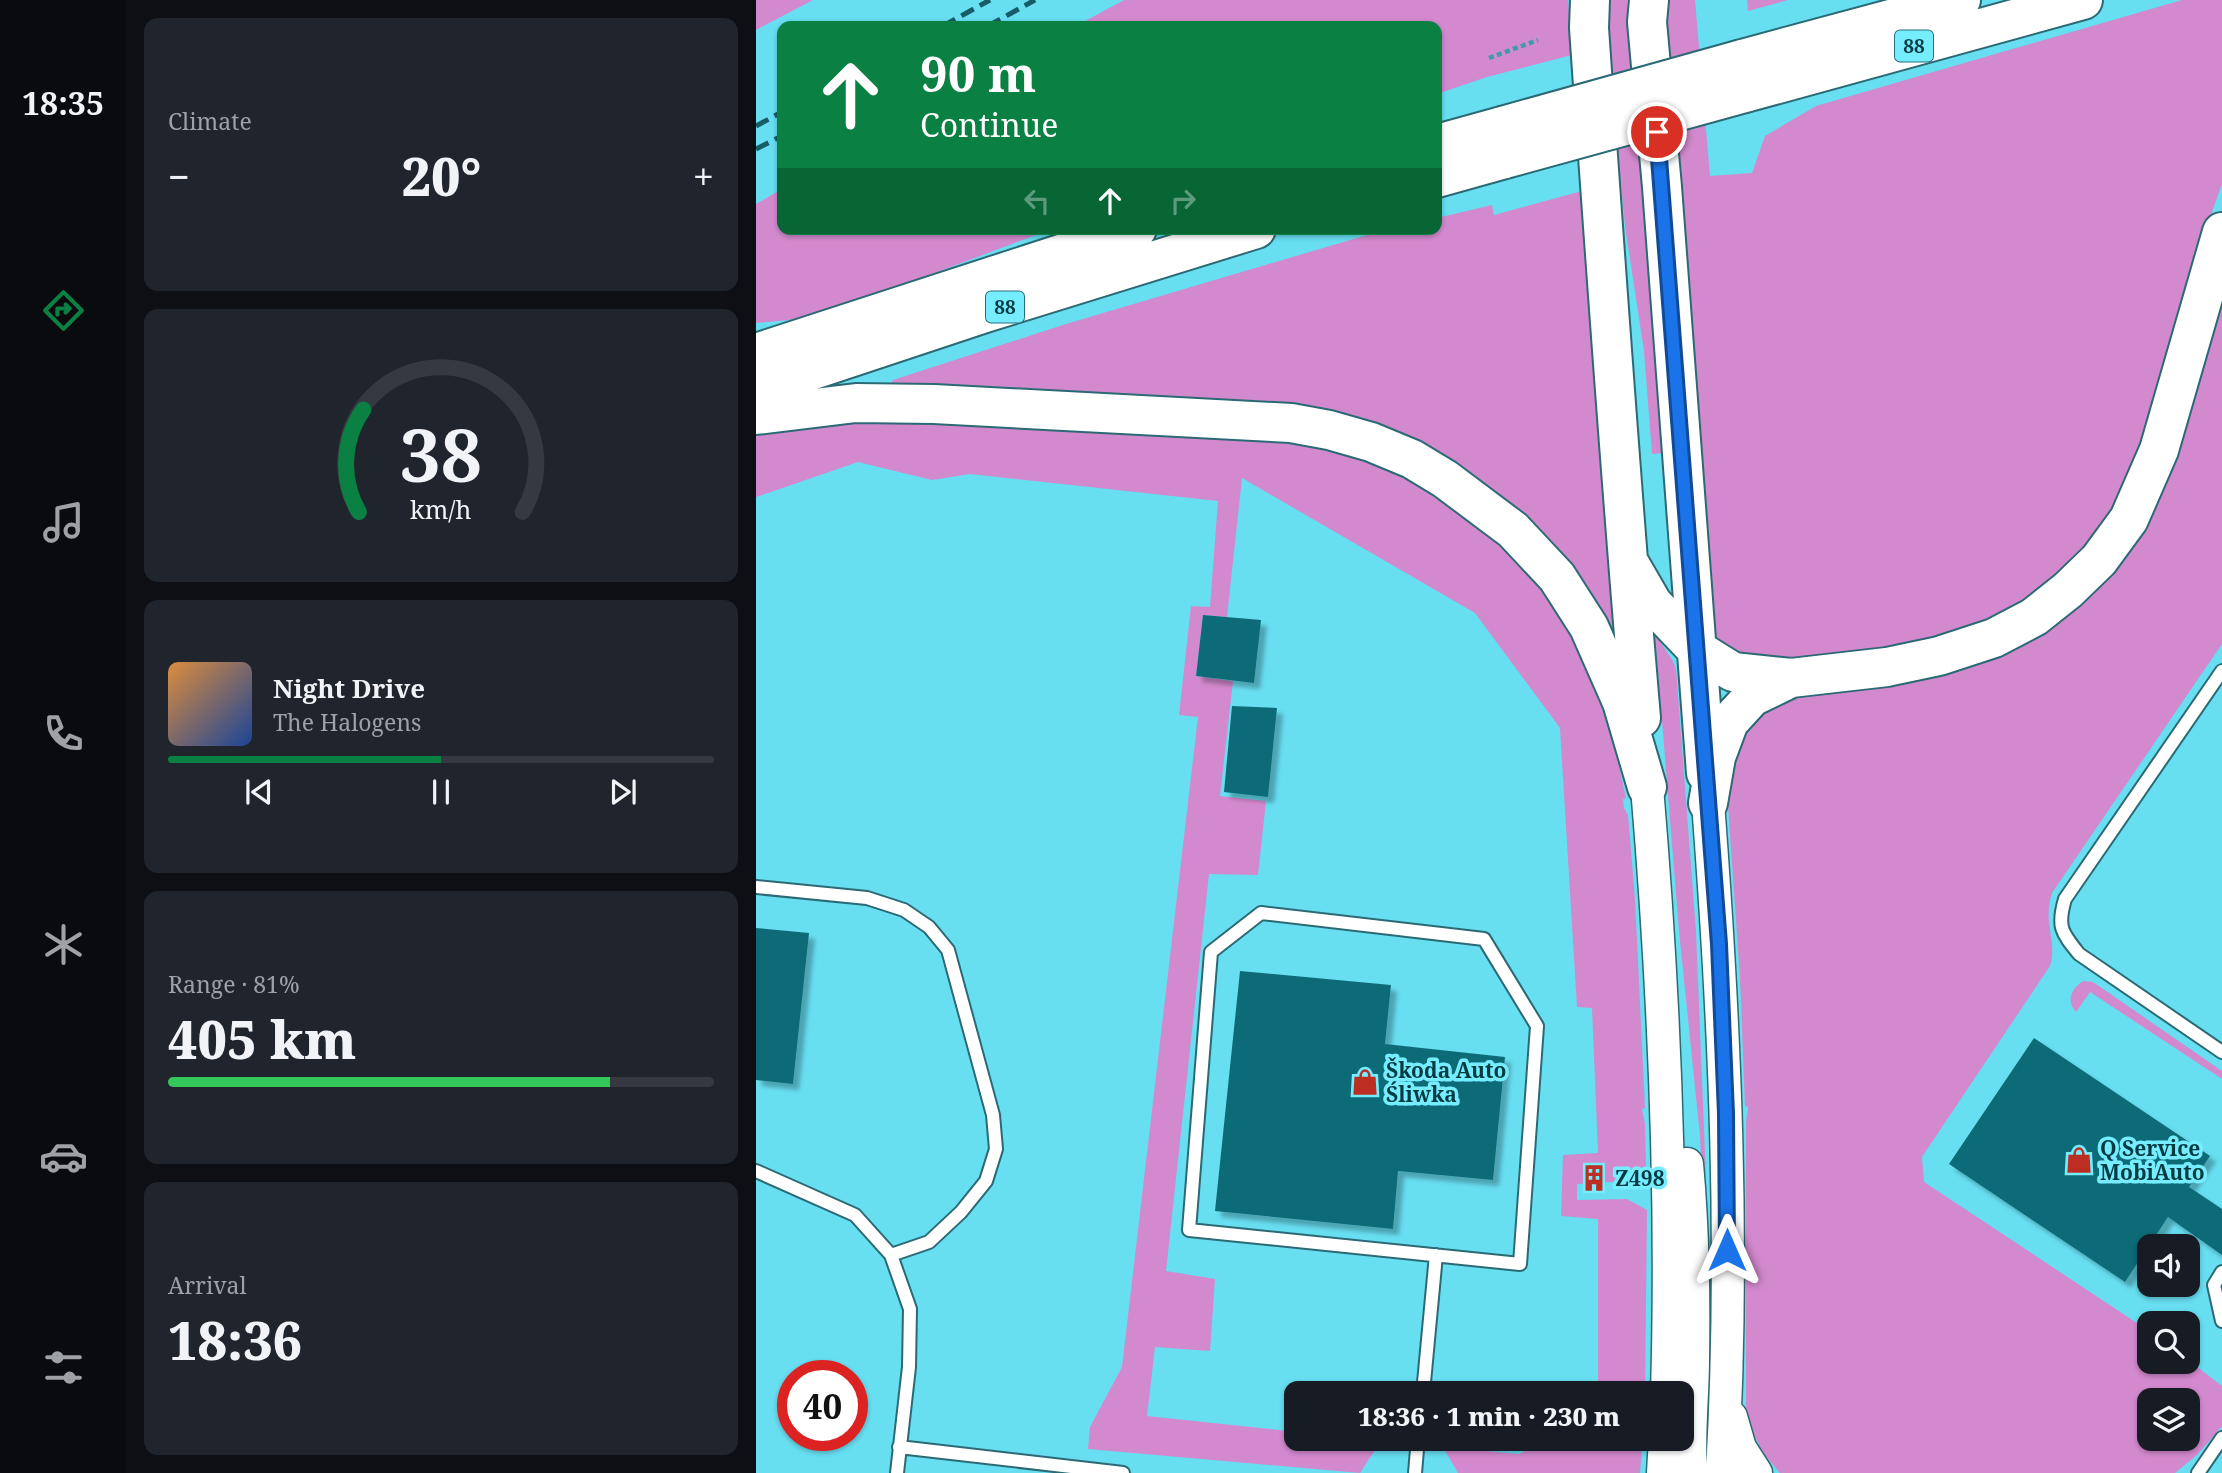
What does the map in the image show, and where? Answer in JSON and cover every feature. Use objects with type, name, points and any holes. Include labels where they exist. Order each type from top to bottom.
[{"type":"main road","points":[[1649,0],[1647,22],[1662,187],[1708,803]]},
{"type":"main road","name":"88","points":[[1744,76],[1961,0]]},
{"type":"main road","name":"88","points":[[1442,175],[1504,143],[1744,76],[2083,0]]},
{"type":"main road","points":[[1588,9],[1627,558],[1647,787]]},
{"type":"main road","name":"88","points":[[1442,144],[1504,143]]},
{"type":"main road","points":[[1627,558],[1653,604],[1696,649],[1733,672],[1791,678],[1887,667],[1939,656],[1994,638],[2034,617],[2068,590],[2099,560],[2129,519],[2160,450],[2222,232]]},
{"type":"main road","name":"88","points":[[756,353],[1118,235]]},
{"type":"main road","name":"88","points":[[756,389],[985,313],[1237,235]]},
{"type":"main road","points":[[756,415],[856,403],[934,404],[1279,422],[1329,430],[1371,442],[1412,459],[1445,479],[1513,530],[1557,577],[1589,627],[1622,702],[1647,787]]},
{"type":"main road","points":[[1708,803],[1716,757],[1729,722],[1752,697],[1791,678]]},
{"type":"street","points":[[1647,787],[1659,930],[1668,1127],[1667,1381]]},
{"type":"street","points":[[1708,803],[1719,944],[1726,1114],[1726,1400],[1722,1473]]},
{"type":"street","points":[[1659,930],[1683,1122],[1692,1221],[1691,1473]]},
{"type":"street","points":[[1726,1400],[1740,1448],[1756,1473]]},
{"type":"street","points":[[1663,1473],[1664,1451]]},
{"type":"lane","points":[[756,342],[805,336]]},
{"type":"lane","points":[[2222,671],[2066,899],[2060,918],[2066,938],[2079,954],[2222,1052]]},
{"type":"lane","points":[[756,887],[867,898],[904,910],[929,928],[948,950],[993,1115],[996,1149],[986,1181],[961,1212],[929,1242],[891,1255]]},
{"type":"lane","points":[[1261,913],[1484,939],[1536,1026],[1520,1264],[1436,1255],[1189,1230],[1211,952],[1261,913]]},
{"type":"lane","points":[[756,1171],[855,1214],[891,1255],[910,1309],[909,1367],[897,1473]]},
{"type":"lane","points":[[1424,1381],[1436,1255]]},
{"type":"lane","points":[[2222,1272],[2214,1285],[2222,1321]]},
{"type":"lane","points":[[2198,1473],[2222,1438]]},
{"type":"lane","points":[[899,1447],[1123,1473]]},
{"type":"lane","points":[[1415,1473],[1417,1451]]},
{"type":"path","points":[[1489,58],[1538,40]]},
{"type":"shaded area","points":[[756,0],[813,0],[756,30]]},
{"type":"shaded area","points":[[1124,0],[1568,0],[1572,55],[1487,77],[1442,92],[1442,21],[1085,21]]},
{"type":"shaded area","points":[[1606,0],[1627,0],[1662,453],[1652,454],[1644,351],[1625,226],[1607,39]]},
{"type":"shaded area","points":[[1667,0],[1695,0],[1710,176],[1752,173],[1765,136],[1816,106],[2182,0],[2222,0],[2222,184],[2146,447],[2117,511],[2073,562],[2037,594],[1986,625],[1927,646],[1779,661],[1716,650],[1665,33]]},
{"type":"shaded area","points":[[1747,0],[1788,0],[1748,11]]},
{"type":"shaded area","points":[[1582,191],[1617,643],[1431,454],[891,384],[893,380],[1066,324],[1369,235],[1442,235],[1442,217],[1492,205],[1494,215]]},
{"type":"shaded area","points":[[777,192],[777,235],[1036,235],[820,313],[789,320],[756,323],[756,204]]},
{"type":"shaded area","points":[[2222,290],[2222,644],[2052,893],[2049,904],[2052,948],[2050,966],[1922,1157],[1924,1182],[2137,1323],[2137,1374],[2200,1374],[2200,1369],[2222,1386],[2222,1426],[2198,1454],[2175,1473],[1780,1473],[1757,1446],[1759,1444],[1746,1412],[1748,1107],[1745,1106],[1740,978],[1728,806],[1730,753],[1764,707],[2081,604]]},
{"type":"shaded area","points":[[866,417],[1278,438],[1354,455],[1408,476],[1461,509],[1535,573],[1573,631],[1605,707],[1602,709],[1616,752],[1626,798],[1623,799],[1628,815],[1635,899],[1646,1167],[1630,1181],[1577,1184],[1577,1200],[1627,1199],[1647,1210],[1645,1381],[1598,1381],[1598,1219],[1561,1216],[1563,1155],[1598,1153],[1592,1008],[1577,1007],[1560,728],[1475,613],[1242,478],[1227,617],[1203,615],[1196,676],[1233,681],[1220,796],[1266,801],[1258,875],[1209,874],[1166,1271],[1215,1279],[1210,1351],[1155,1347],[1147,1416],[1284,1431],[1284,1451],[1374,1451],[1360,1473],[1088,1449],[1090,1427],[1122,1367],[1198,717],[1179,715],[1191,606],[1210,607],[1218,501],[970,474],[932,480],[858,462],[756,497],[756,433]]},
{"type":"shaded area","points":[[1655,634],[1676,669],[1696,932],[1706,1178],[1702,1178]]},
{"type":"shaded area","points":[[2083,981],[2093,982],[2222,1071],[2222,1079],[2090,992],[2076,1012],[2071,1004],[2071,995]]},
{"type":"shaded area","points":[[1445,1451],[1519,1454],[1525,1451],[1642,1451],[1640,1473],[1458,1473]]},
{"type":"building","points":[[1203,615],[1261,620],[1254,683],[1196,676]]},
{"type":"building","points":[[1232,706],[1277,708],[1268,797],[1224,792]]},
{"type":"building","points":[[756,928],[809,933],[793,1084],[756,1080]]},
{"type":"building","name":"Škoda Auto Śliwka","points":[[1240,971],[1391,985],[1385,1044],[1505,1057],[1493,1180],[1398,1171],[1393,1229],[1215,1211]]},
{"type":"building","name":"Q Service MobiAuto","points":[[2034,1038],[2210,1156],[2189,1187],[2222,1209],[2222,1255],[2200,1240],[2200,1234],[2192,1234],[2168,1217],[2157,1234],[2137,1234],[2137,1264],[2125,1282],[1949,1164]]},
{"type":"railway","points":[[952,21],[990,0]]},
{"type":"railway","points":[[997,21],[1035,0]]},
{"type":"railway","points":[[756,126],[777,115]]},
{"type":"railway","points":[[756,149],[777,138]]},
{"type":"place","name":"Škoda Auto Śliwka","points":[[1365,1082]]},
{"type":"place","name":"Q Service MobiAuto","points":[[2079,1160]]},
{"type":"place","name":"Z498","points":[[1594,1178]]},
{"type":"route","points":[[1657,132],[1719,944],[1726,1114],[1727,1250]]}]
